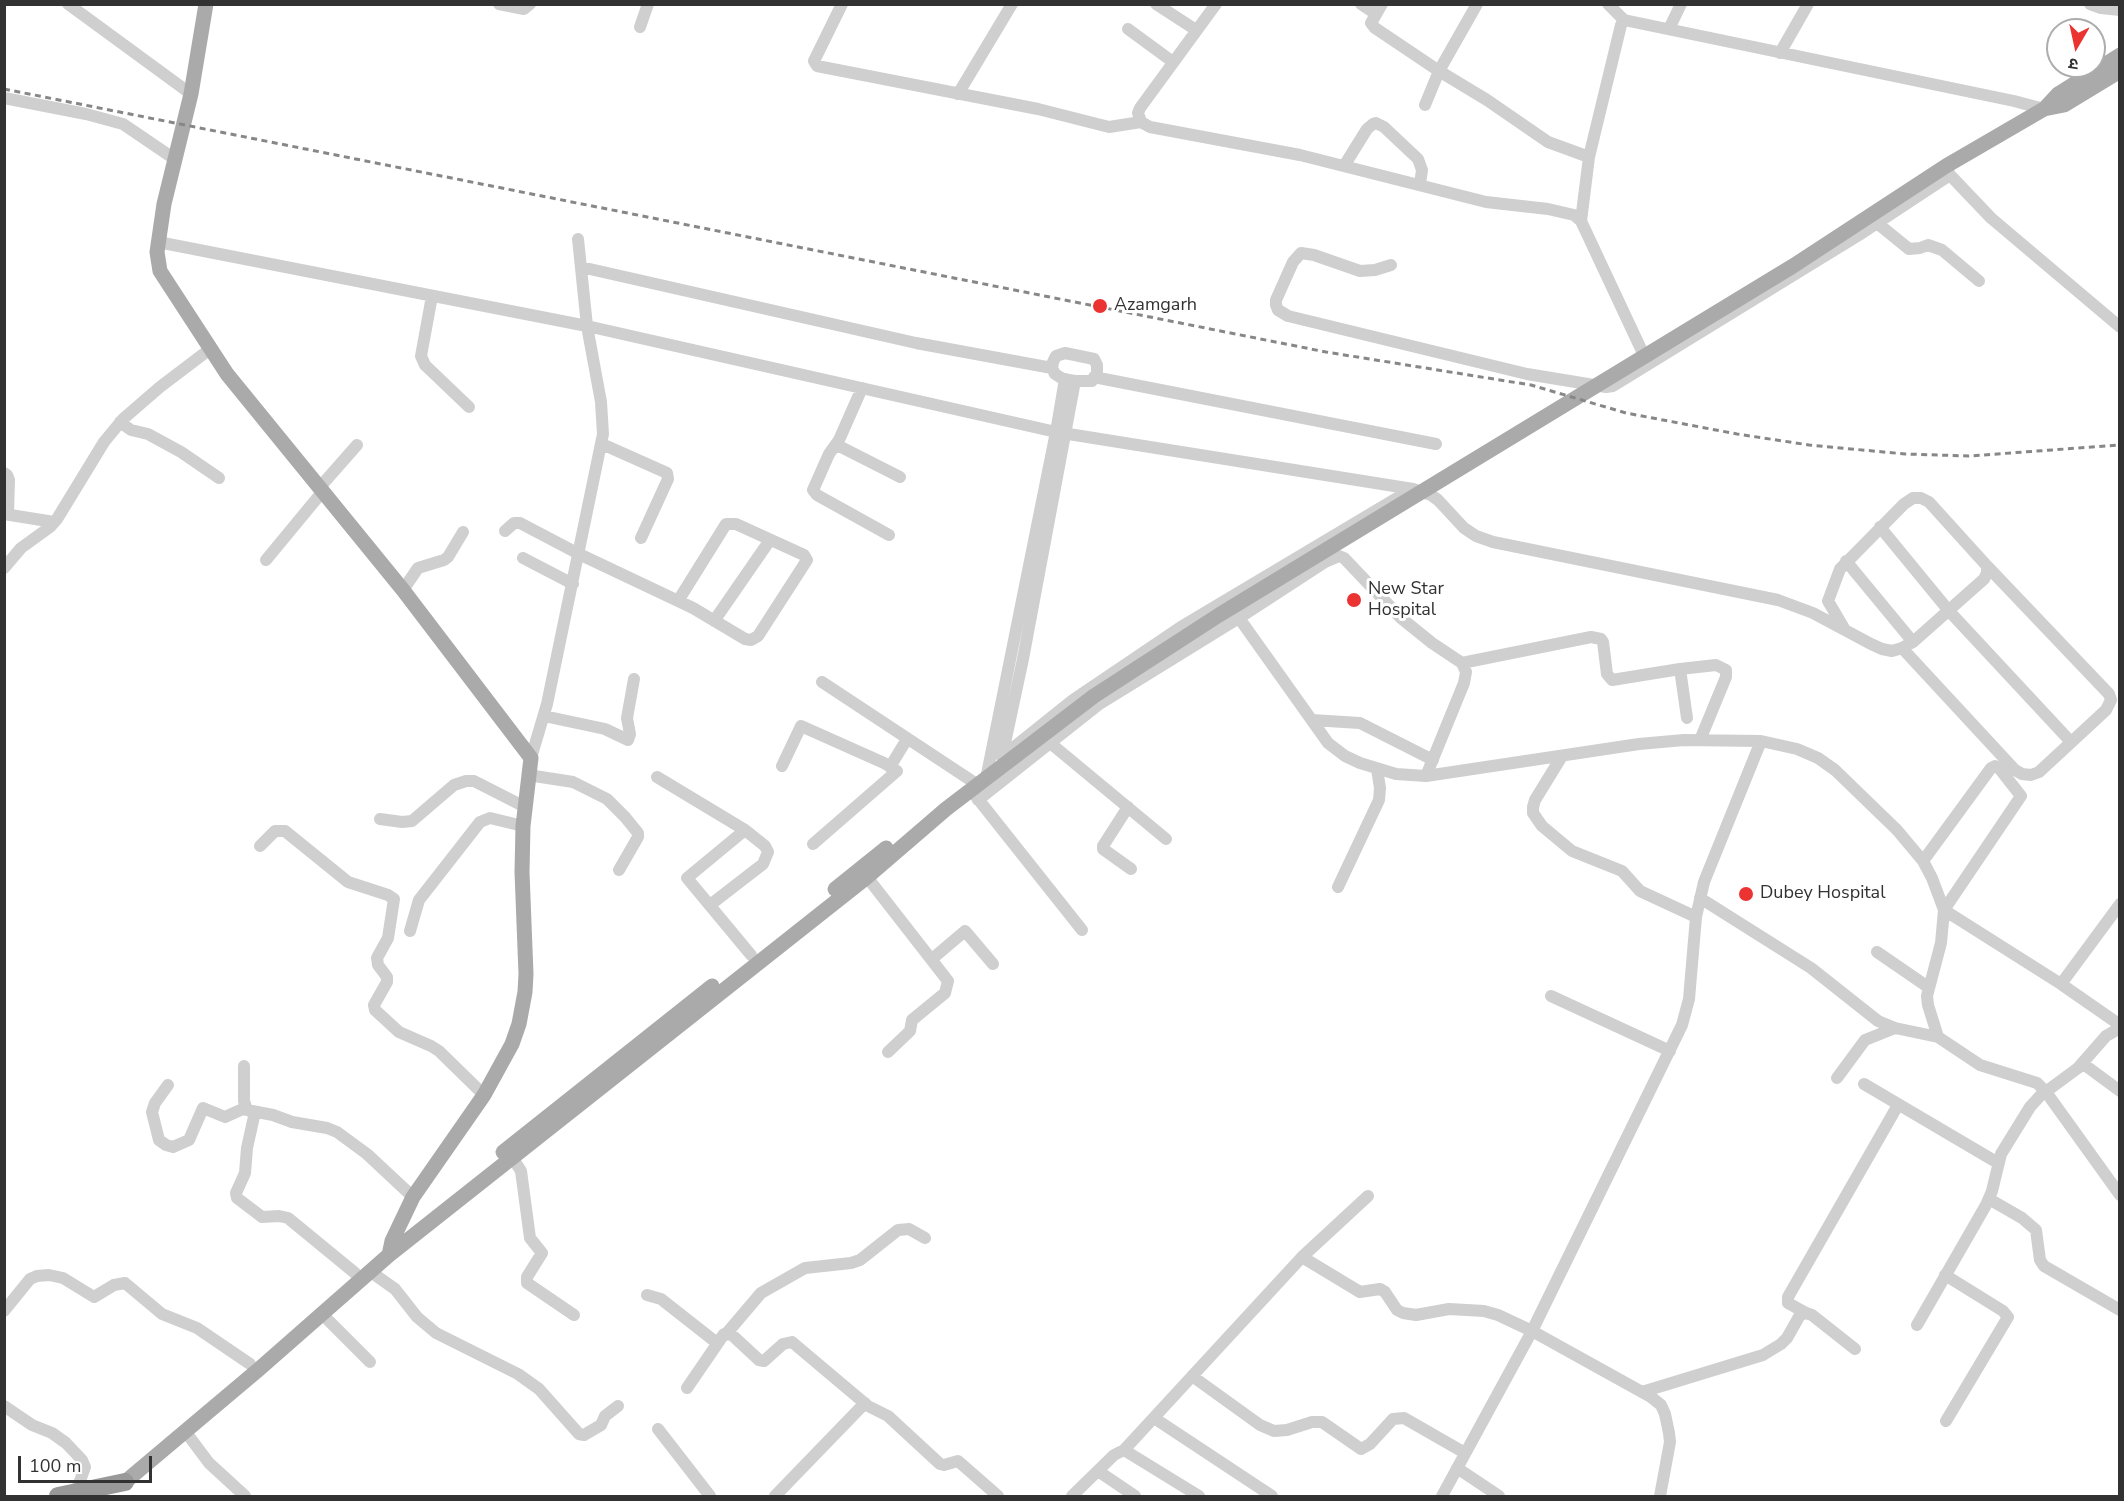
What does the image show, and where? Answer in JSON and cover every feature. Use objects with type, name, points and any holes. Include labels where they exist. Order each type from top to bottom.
[{"type":"highway","points":[[58,1496],[76,1492],[102,1493],[125,1482]]},
{"type":"main road","points":[[206,4],[191,94],[173,158],[164,204],[158,242],[160,271],[210,349],[248,400],[403,590],[531,758],[525,807],[522,872],[526,974],[523,1010],[512,1044],[484,1095],[413,1197],[391,1248]]},
{"type":"main road","points":[[102,1493],[250,1364],[751,955],[919,822],[946,809],[978,789],[1001,762],[1094,696],[1219,615],[1793,266],[2044,109],[2058,94],[2120,55]]},
{"type":"main road","points":[[2044,109],[2064,105],[2120,71]]},
{"type":"main road","points":[[510,1152],[867,877],[946,809]]},
{"type":"main road","points":[[125,1482],[322,1314],[363,1272]]},
{"type":"street","points":[[68,4],[191,94]]},
{"type":"street","points":[[499,4],[524,9],[530,4]]},
{"type":"street","points":[[640,27],[648,4]]},
{"type":"street","points":[[842,4],[814,63],[824,68],[1038,110],[1109,127],[1141,122],[1150,127],[1344,165],[1486,202],[1515,204],[1575,215],[1581,220],[1648,364]]},
{"type":"street","points":[[957,94],[1012,4]]},
{"type":"street","points":[[1156,4],[1196,30]]},
{"type":"street","points":[[1141,122],[1138,113],[1140,108],[1216,4]]},
{"type":"street","points":[[1361,4],[1379,9],[1371,23],[1373,26],[1438,71],[1487,100],[1548,142],[1588,157]]},
{"type":"street","points":[[1425,105],[1438,71],[1477,4]]},
{"type":"street","points":[[1608,4],[1624,20],[2044,109]]},
{"type":"street","points":[[1669,29],[1681,4]]},
{"type":"street","points":[[1780,53],[1808,4]]},
{"type":"street","points":[[2090,4],[2120,10]]},
{"type":"street","points":[[1581,220],[1588,157],[1624,20]]},
{"type":"street","points":[[1128,29],[1173,62]]},
{"type":"street","points":[[4,98],[123,124],[173,158]]},
{"type":"street","points":[[1344,165],[1367,129],[1376,123],[1384,127],[1418,159],[1422,170],[1420,184]]},
{"type":"street","points":[[1391,265],[1375,270],[1360,271],[1314,255],[1301,253],[1293,262],[1276,300],[1276,305],[1278,310],[1288,316],[1527,374],[1601,388],[1613,386],[1877,223],[1943,172],[1991,218],[2120,327]]},
{"type":"street","points":[[1877,223],[1909,249],[1928,245],[1942,250],[1979,281]]},
{"type":"street","points":[[531,758],[544,716],[602,444],[603,416],[587,326],[578,238]]},
{"type":"street","points":[[158,242],[587,326],[1061,432],[1413,489],[1431,495],[1464,528],[1476,536],[1493,542],[1778,600],[1813,613],[1882,649],[1892,651],[1908,645],[1949,611],[1984,579],[1987,566]]},
{"type":"street","points":[[581,267],[916,344],[1052,368]]},
{"type":"street","points":[[432,296],[421,356],[425,365],[469,407]]},
{"type":"street","points":[[4,568],[21,548],[54,522],[120,422],[160,387],[210,349]]},
{"type":"street","points":[[1065,353],[1086,356],[1094,359],[1097,365],[1092,381],[1084,382],[1055,374],[1052,368],[1056,356],[1065,353]]},
{"type":"street","points":[[1094,377],[1436,444]]},
{"type":"street","points":[[1001,762],[1070,380]]},
{"type":"street","points":[[862,388],[837,445],[825,461],[814,492],[889,535]]},
{"type":"street","points":[[120,422],[131,430],[148,434],[181,452],[219,478]]},
{"type":"street","points":[[978,789],[1061,432]]},
{"type":"street","points":[[602,444],[667,473],[668,479],[641,538]]},
{"type":"street","points":[[266,560],[357,445]]},
{"type":"street","points":[[837,445],[900,477]]},
{"type":"street","points":[[4,473],[9,480],[6,514],[54,522]]},
{"type":"street","points":[[1001,762],[1073,700],[1181,627],[1413,489]]},
{"type":"street","points":[[1845,630],[1828,601],[1836,578],[1846,561],[1904,504],[1913,498],[1921,498],[1929,501],[1987,566],[2109,694],[2111,700],[2106,710],[2039,772],[2031,775],[2022,774],[2015,770],[1908,645],[1846,561]]},
{"type":"street","points":[[505,531],[514,523],[520,523],[678,601],[745,639],[751,640],[758,636],[807,560],[804,555],[733,523],[726,524],[678,601]]},
{"type":"street","points":[[1880,527],[1949,611],[2071,742]]},
{"type":"street","points":[[403,590],[418,568],[448,557],[463,532]]},
{"type":"street","points":[[714,621],[770,540]]},
{"type":"street","points":[[978,789],[1049,742],[1098,705],[1325,562],[1339,556],[1344,558],[1401,618],[1462,663],[1466,672],[1464,683],[1426,776]]},
{"type":"street","points":[[523,558],[573,584]]},
{"type":"street","points":[[1239,618],[1336,750],[1352,760],[1377,769],[1402,775],[1426,776],[1639,744],[1700,740],[1761,741],[1797,749],[1818,759],[1835,770],[1879,810],[1923,861],[1932,879],[1944,910],[1941,943],[1928,987],[1928,1005],[1938,1037]]},
{"type":"street","points":[[1462,663],[1591,636],[1603,642],[1607,674],[1612,680],[1716,665],[1726,670],[1726,677],[1700,740]]},
{"type":"street","points":[[1680,669],[1687,718]]},
{"type":"street","points":[[544,716],[605,729],[628,740],[630,734],[627,718],[634,679]]},
{"type":"street","points":[[822,682],[978,789],[1082,930]]},
{"type":"street","points":[[1312,720],[1360,723],[1433,759]]},
{"type":"street","points":[[782,766],[801,726],[897,771],[813,844]]},
{"type":"street","points":[[890,767],[907,739]]},
{"type":"street","points":[[1442,1497],[1532,1331],[1670,1051],[1687,1011],[1696,917],[1700,898],[1711,862],[1761,741]]},
{"type":"street","points":[[1049,742],[1166,839]]},
{"type":"street","points":[[1562,756],[1535,800],[1533,813],[1542,826],[1572,851],[1622,871],[1640,891],[1696,917]]},
{"type":"street","points":[[1923,861],[1991,768],[1995,766],[1999,768],[2021,796],[1944,910]]},
{"type":"street","points":[[1338,887],[1379,800],[1377,769]]},
{"type":"street","points":[[528,775],[573,782],[607,799],[625,817],[638,833],[638,837],[619,870]]},
{"type":"street","points":[[657,777],[745,830],[765,846],[768,852],[765,861],[710,905]]},
{"type":"street","points":[[380,819],[402,822],[412,820],[454,785],[465,781],[474,781],[525,807]]},
{"type":"street","points":[[1128,807],[1103,846],[1107,853],[1131,869]]},
{"type":"street","points":[[410,931],[419,900],[480,822],[490,818],[524,826]]},
{"type":"street","points":[[745,830],[687,878],[751,955]]},
{"type":"street","points":[[260,846],[275,831],[285,831],[348,882],[394,899],[388,938],[377,958],[378,965],[387,977],[387,982],[374,1005],[375,1010],[399,1032],[439,1051],[484,1095]]},
{"type":"street","points":[[867,877],[948,981],[947,989],[942,996],[912,1020],[910,1031],[888,1052]]},
{"type":"street","points":[[1700,898],[1811,968],[1878,1022],[1938,1037],[1980,1065],[2032,1081],[2046,1092],[2120,1195]]},
{"type":"street","points":[[2061,984],[2120,904]]},
{"type":"street","points":[[1917,1325],[1989,1199],[1998,1163],[2006,1145],[2030,1107],[2082,1064],[2106,1036],[2120,1027],[2061,984],[1944,910]]},
{"type":"street","points":[[932,959],[964,930],[993,964]]},
{"type":"street","points":[[1877,952],[1928,987]]},
{"type":"street","points":[[1551,996],[1670,1051]]},
{"type":"street","points":[[1838,1078],[1865,1040],[1895,1028]]},
{"type":"street","points":[[2082,1064],[2120,1091]]},
{"type":"street","points":[[244,1066],[250,1110],[245,1173],[236,1193],[237,1198],[262,1217],[288,1218],[363,1272],[395,1289],[417,1317],[436,1333],[518,1374],[539,1389],[579,1434],[584,1435],[601,1425],[605,1416],[618,1406]]},
{"type":"street","points":[[1864,1084],[1998,1163]]},
{"type":"street","points":[[168,1085],[155,1103],[153,1119],[159,1140],[166,1145],[172,1147],[184,1144],[192,1137],[193,1128],[203,1108],[225,1117],[250,1110],[337,1132],[367,1154],[413,1197]]},
{"type":"street","points":[[1855,1349],[1812,1315],[1788,1303],[1788,1297],[1898,1104]]},
{"type":"street","points":[[510,1152],[522,1178],[530,1238],[542,1252],[527,1277],[527,1283],[574,1315]]},
{"type":"street","points":[[1072,1497],[1114,1455],[1124,1450],[1302,1257],[1368,1196]]},
{"type":"street","points":[[1989,1199],[2022,1218],[2036,1230],[2040,1260],[2044,1266],[2120,1310]]},
{"type":"street","points":[[687,1388],[722,1336],[727,1334],[761,1293],[805,1268],[860,1260],[892,1233],[904,1228],[925,1239]]},
{"type":"street","points":[[1302,1257],[1360,1292],[1380,1289],[1385,1292],[1397,1310],[1403,1313],[1416,1315],[1449,1309],[1484,1311],[1498,1315],[1532,1331],[1642,1392],[1661,1405],[1668,1424],[1670,1442],[1660,1497]]},
{"type":"street","points":[[4,1311],[30,1279],[37,1276],[49,1275],[63,1278],[94,1297],[114,1285],[125,1283],[162,1314],[197,1328],[250,1364]]},
{"type":"street","points":[[1946,1275],[2003,1311],[2008,1317],[1946,1421]]},
{"type":"street","points":[[647,1295],[661,1299],[717,1343]]},
{"type":"street","points":[[1642,1392],[1763,1355],[1788,1338],[1800,1315],[1806,1313]]},
{"type":"street","points":[[322,1314],[370,1362]]},
{"type":"street","points":[[727,1334],[759,1360],[764,1361],[783,1344],[792,1342],[872,1410],[888,1416],[940,1464],[958,1461],[998,1497]]},
{"type":"street","points":[[1192,1376],[1260,1425],[1274,1431],[1287,1430],[1312,1422],[1322,1422],[1361,1449],[1366,1448],[1393,1419],[1404,1418],[1465,1453]]},
{"type":"street","points":[[776,1497],[864,1403]]},
{"type":"street","points":[[4,1406],[32,1425],[52,1433],[66,1443],[82,1460],[85,1467],[76,1492]]},
{"type":"street","points":[[1154,1418],[1272,1497]]},
{"type":"street","points":[[658,1429],[710,1497]]},
{"type":"street","points":[[185,1431],[209,1463],[245,1497]]},
{"type":"street","points":[[1124,1450],[1184,1493],[1199,1497]]},
{"type":"street","points":[[1457,1468],[1499,1497]]},
{"type":"street","points":[[1098,1471],[1135,1497]]},
{"type":"railway","points":[[4,89],[1326,352],[1531,385],[1626,413],[1737,434],[1809,445],[1905,454],[1969,456],[2120,445]]},
{"type":"place","name":"Azamgarh","points":[[1100,306]]},
{"type":"place","name":"New Star Hospital","points":[[1354,600]]},
{"type":"place","name":"Dubey Hospital","points":[[1746,894]]}]
